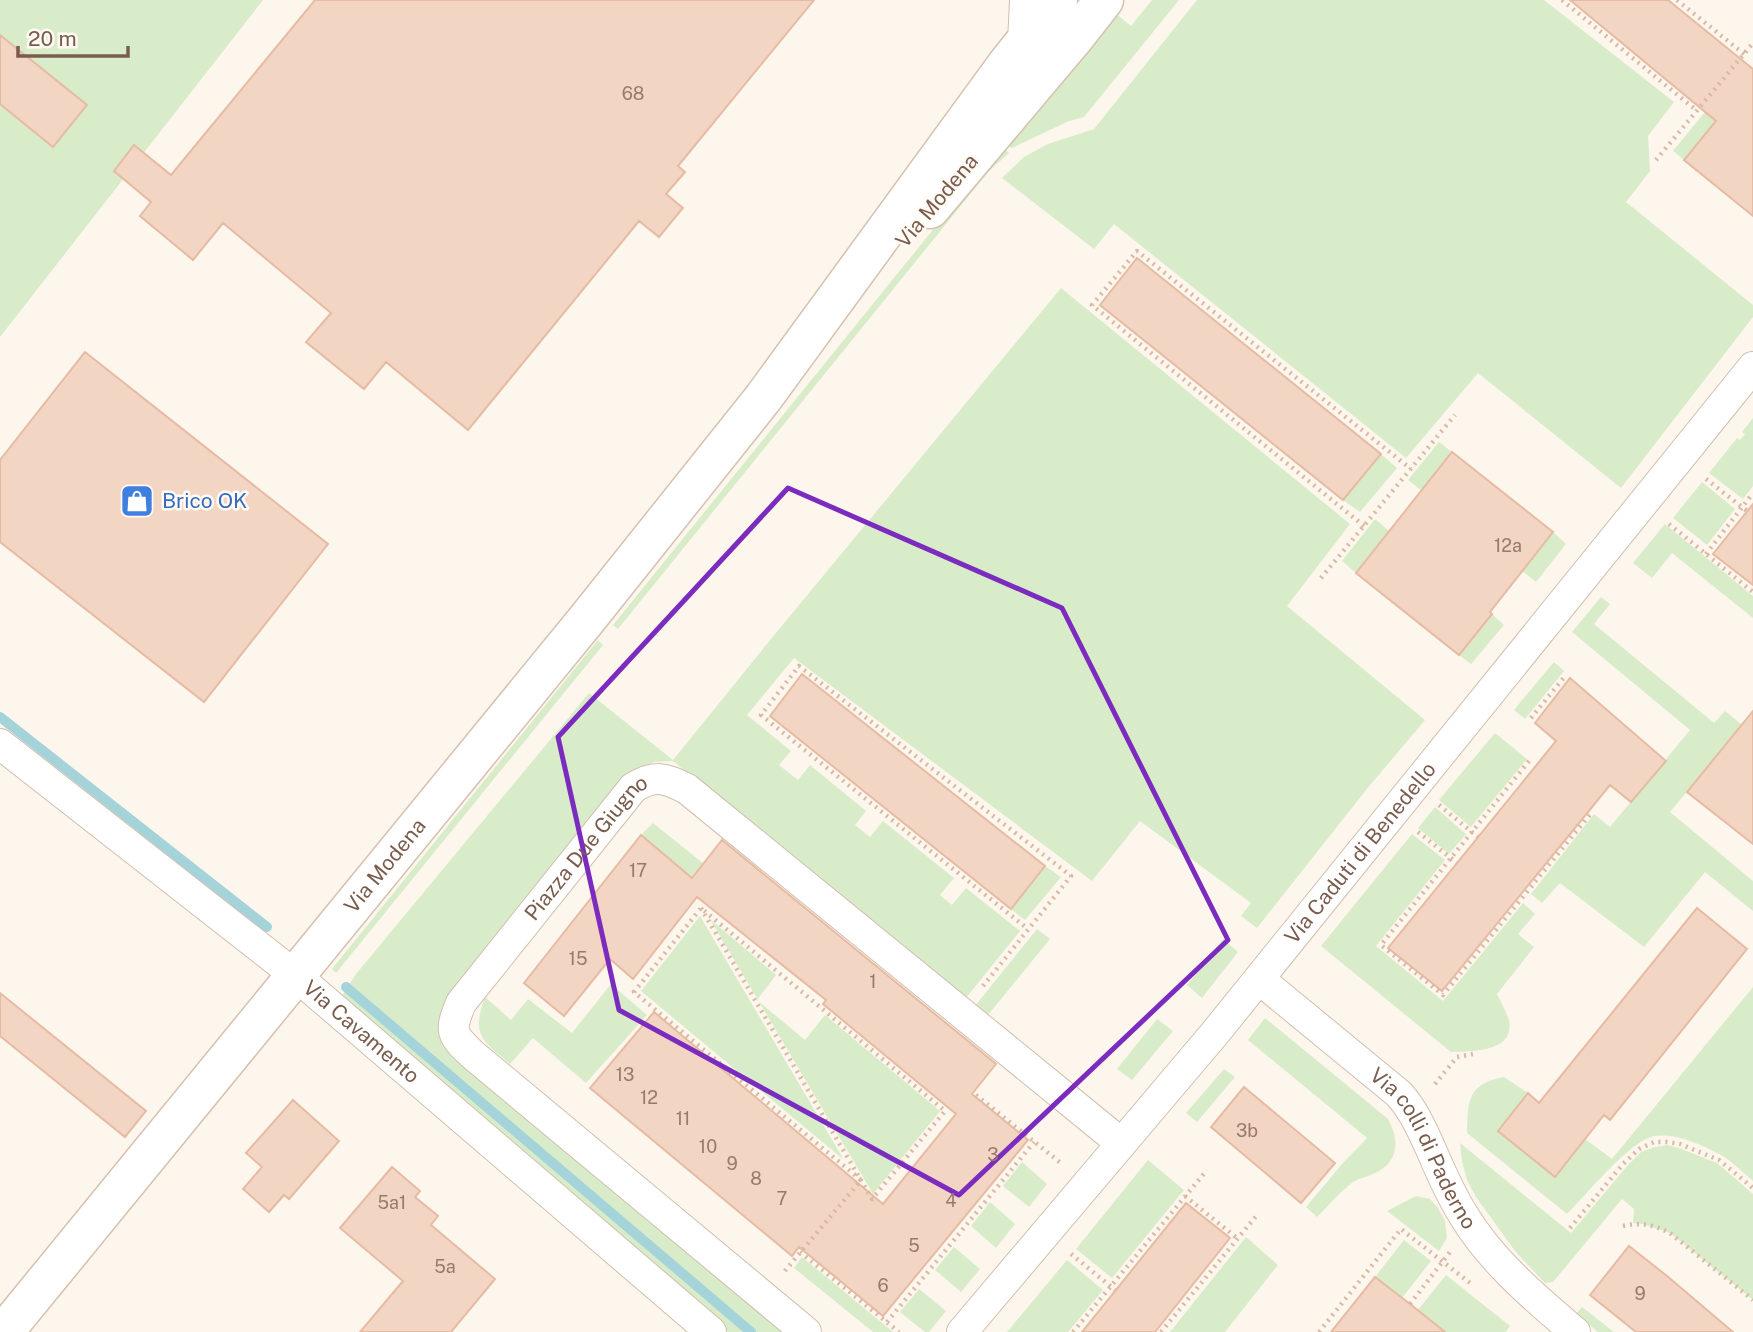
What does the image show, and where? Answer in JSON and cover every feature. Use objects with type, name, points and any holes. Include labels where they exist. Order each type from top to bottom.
[{"type":"main road","name":"Via Modena","points":[[4,1332],[587,619],[764,397],[999,75],[1058,0]]},
{"type":"main road","name":"Via Modena","points":[[764,397],[859,292],[1104,0]]},
{"type":"street","points":[[1023,44],[1025,0]]},
{"type":"street","name":"Via Caduti di Benedello","points":[[962,1332],[1215,1033],[1753,367]]},
{"type":"street","name":"Via Cavamento","points":[[0,744],[295,975],[712,1332]]},
{"type":"street","name":"Piazza Due Giugno","points":[[806,1332],[473,1055],[457,1039],[452,1024],[461,1003],[633,788],[646,780],[659,778],[687,789],[1121,1143]]},
{"type":"street","name":"Via colli di Paderno","points":[[1259,979],[1399,1094],[1416,1117],[1451,1191],[1476,1233],[1539,1301],[1575,1332]]},
{"type":"path","points":[[1562,0],[1696,110]]},
{"type":"path","points":[[1677,0],[1744,54]]},
{"type":"path","points":[[1656,160],[1753,43]]},
{"type":"path","points":[[1364,526],[1092,305],[1137,251],[1411,469]]},
{"type":"path","points":[[1321,578],[1455,415]]},
{"type":"path","points":[[1697,472],[1744,509]]},
{"type":"path","points":[[1706,554],[1744,509],[1753,493]]},
{"type":"path","points":[[1661,518],[1753,592]]},
{"type":"path","points":[[980,991],[1071,876],[799,666],[761,715],[1028,929]]},
{"type":"path","points":[[1531,718],[1566,675]]},
{"type":"path","points":[[1529,761],[1381,945],[1443,995],[1591,812]]},
{"type":"path","points":[[1433,800],[1478,837]]},
{"type":"path","points":[[1412,827],[1457,863]]},
{"type":"path","points":[[701,908],[634,992],[861,1180]]},
{"type":"path","points":[[701,908],[945,1111],[872,1199],[861,1180],[701,908]]},
{"type":"path","points":[[1435,1084],[1457,1057],[1473,1054]]},
{"type":"path","points":[[976,1095],[1068,1169]]},
{"type":"path","points":[[887,1322],[1034,1142]]},
{"type":"path","points":[[1570,1228],[1623,1164],[1639,1149],[1654,1142],[1681,1144],[1719,1160],[1753,1188]]},
{"type":"path","points":[[1073,1332],[1113,1289],[1206,1170]]},
{"type":"path","points":[[763,1296],[861,1180]]},
{"type":"path","points":[[1185,1196],[1238,1239]]},
{"type":"path","points":[[1161,1332],[1257,1216]]},
{"type":"path","points":[[1623,1226],[1643,1224],[1670,1233],[1753,1300]]},
{"type":"path","points":[[1319,1332],[1401,1229],[1473,1286]]},
{"type":"path","points":[[1068,1251],[1113,1289]]},
{"type":"path","points":[[800,1252],[899,1332]]},
{"type":"path","points":[[1410,1304],[1450,1252]]},
{"type":"highlighted area","points":[[788,488],[1062,608],[1228,940],[959,1195],[619,1010],[558,737]]},
{"type":"green space","points":[[0,0],[263,0],[0,337]]},
{"type":"green space","points":[[1152,0],[1179,0],[1084,117],[1069,121],[1012,148],[1006,145],[1114,12],[1131,26]]},
{"type":"green space","points":[[1197,0],[1544,0],[1674,102],[1648,136],[1650,171],[1626,202],[1753,305],[1753,317],[1621,488],[1478,373],[1406,458],[1114,224],[1094,249],[1002,178],[1024,157],[1048,144],[1094,129]]},
{"type":"green space","points":[[1709,107],[1720,116],[1684,160],[1673,151]]},
{"type":"green space","points":[[1005,149],[1009,153],[989,171],[618,629],[613,625],[991,158]]},
{"type":"green space","points":[[1061,288],[1350,524],[1287,606],[1425,720],[1257,928],[1241,916],[1251,903],[1140,821],[1092,881],[794,658],[747,715],[791,751],[779,765],[798,780],[810,765],[866,811],[855,825],[870,837],[883,821],[954,878],[940,895],[952,905],[966,888],[1020,931],[965,999],[673,761],[654,762],[633,771],[441,1011],[442,1045],[783,1332],[728,1332],[340,999],[356,974],[589,693],[673,760]]},
{"type":"green space","points":[[1753,418],[1753,486],[1743,499],[1709,473],[1737,438],[1740,440],[1745,434],[1742,432]]},
{"type":"green space","points":[[1439,442],[1452,452],[1422,491],[1408,480]]},
{"type":"green space","points":[[1381,454],[1397,468],[1360,512],[1343,500]]},
{"type":"green space","points":[[1702,482],[1735,509],[1707,545],[1673,518]]},
{"type":"green space","points":[[1375,519],[1389,531],[1356,573],[1342,561]]},
{"type":"green space","points":[[1665,524],[1753,596],[1753,618],[1672,553],[1652,578],[1633,563]]},
{"type":"green space","points":[[1553,532],[1566,544],[1536,582],[1522,571]]},
{"type":"green space","points":[[1601,597],[1610,604],[1594,624],[1714,723],[1725,711],[1742,725],[1670,812],[1753,881],[1753,911],[1705,872],[1644,947],[1560,883],[1542,903],[1531,894],[1594,814],[1610,827],[1690,730],[1572,632]]},
{"type":"green space","points":[[1492,614],[1504,625],[1471,664],[1459,655]]},
{"type":"green space","points":[[598,640],[603,645],[336,973],[332,969]]},
{"type":"green space","points":[[1554,662],[1564,671],[1525,719],[1514,710]]},
{"type":"green space","points":[[1495,733],[1527,759],[1471,827],[1439,800]]},
{"type":"green space","points":[[1435,807],[1466,834],[1449,854],[1418,828]]},
{"type":"green space","points":[[653,823],[704,864],[692,878],[641,835]]},
{"type":"green space","points":[[1412,834],[1445,860],[1376,946],[1443,1001],[1523,903],[1535,914],[1518,934],[1534,947],[1497,994],[1509,1021],[1509,1031],[1498,1045],[1479,1050],[1451,1052],[1321,946]]},
{"type":"green space","points":[[1045,866],[1061,877],[1025,920],[1011,909]]},
{"type":"green space","points":[[700,916],[844,1160],[641,991]]},
{"type":"green space","points":[[710,919],[776,975],[758,999]]},
{"type":"green space","points":[[1037,929],[1050,939],[988,1015],[975,1006]]},
{"type":"green space","points":[[1223,939],[1238,952],[1202,998],[1187,985]]},
{"type":"green space","points":[[611,984],[647,1015],[586,1083],[533,1038],[510,1064],[486,1043],[479,1029],[485,997],[511,1020],[528,999],[572,1033]]},
{"type":"green space","points":[[1753,987],[1753,1181],[1728,1159],[1703,1146],[1677,1137],[1651,1137],[1620,1159],[1567,1214],[1467,1133],[1469,1103],[1476,1089],[1504,1077],[1528,1093],[1498,1131],[1554,1176],[1585,1139],[1612,1159]]},
{"type":"green space","points":[[759,1002],[805,1040],[825,1015],[940,1111],[873,1194]]},
{"type":"green space","points":[[1265,1018],[1388,1119],[1392,1127],[1395,1151],[1388,1164],[1353,1182],[1317,1217],[1306,1207],[1367,1138],[1248,1040]]},
{"type":"green space","points":[[1157,1019],[1173,1031],[1132,1080],[1117,1069]]},
{"type":"green space","points":[[1224,1069],[1235,1077],[1197,1122],[1186,1113]]},
{"type":"green space","points":[[1460,1143],[1571,1233],[1641,1152],[1667,1145],[1717,1163],[1753,1194],[1753,1300],[1670,1233],[1633,1223],[1634,1209],[1622,1199],[1553,1282],[1545,1283],[1515,1251],[1476,1197],[1467,1180]]},
{"type":"green space","points":[[1148,1160],[1184,1190],[1112,1278],[1076,1249]]},
{"type":"green space","points":[[1022,1162],[1047,1184],[1029,1207],[1003,1186]]},
{"type":"green space","points":[[1416,1196],[1430,1199],[1445,1221],[1447,1238],[1439,1251],[1387,1211]]},
{"type":"green space","points":[[990,1202],[1015,1224],[996,1248],[971,1226]]},
{"type":"green space","points":[[1246,1237],[1278,1265],[1225,1332],[1170,1332]]},
{"type":"green space","points":[[1404,1240],[1431,1261],[1402,1298],[1375,1277]]},
{"type":"green space","points":[[954,1247],[980,1269],[961,1292],[935,1270]]},
{"type":"green space","points":[[802,1257],[893,1332],[873,1332],[794,1268]]},
{"type":"green space","points":[[1067,1260],[1103,1290],[1068,1332],[1007,1332]]},
{"type":"green space","points":[[1446,1275],[1510,1326],[1506,1332],[1445,1332],[1418,1310]]},
{"type":"green space","points":[[919,1289],[946,1311],[929,1332],[925,1332],[900,1312]]},
{"type":"green space","points":[[1582,1307],[1614,1332],[1598,1332],[1576,1314]]},
{"type":"building","points":[[315,0],[814,0],[678,166],[685,172],[666,194],[683,208],[659,237],[639,221],[468,430],[386,362],[364,389],[306,342],[331,313],[223,223],[193,260],[140,216],[151,202],[114,171],[134,145],[171,175]]},
{"type":"building","points":[[1570,0],[1668,0],[1753,69],[1753,216],[1684,160],[1716,121]]},
{"type":"building","points":[[0,35],[87,105],[53,147],[0,104]]},
{"type":"building","points":[[1137,258],[1381,454],[1343,500],[1100,305]]},
{"type":"building","name":"Brico OK","points":[[85,352],[328,544],[204,702],[0,542],[0,460]]},
{"type":"building","points":[[1452,452],[1553,532],[1459,655],[1356,573]]},
{"type":"building","points":[[1753,504],[1753,585],[1713,554]]},
{"type":"building","points":[[802,674],[1045,866],[1011,909],[770,716]]},
{"type":"building","points":[[1570,678],[1666,761],[1631,802],[1610,785],[1442,991],[1388,948],[1556,741],[1535,723]]},
{"type":"building","points":[[1753,711],[1753,844],[1687,792]]},
{"type":"building","points":[[641,835],[692,878],[722,840],[996,1064],[972,1094],[1028,1140],[883,1316],[799,1247],[792,1256],[590,1088],[654,1012],[883,1204],[956,1114],[823,1004],[826,1000],[697,897],[633,979],[610,959],[564,1016],[524,983]]},
{"type":"building","points":[[1697,908],[1747,949],[1610,1120],[1604,1115],[1555,1177],[1498,1131],[1528,1093],[1539,1103]]},
{"type":"building","points":[[0,993],[146,1111],[125,1137],[0,1036]]},
{"type":"building","points":[[1244,1087],[1335,1163],[1301,1203],[1211,1127]]},
{"type":"building","points":[[293,1100],[339,1141],[289,1199],[284,1195],[269,1212],[243,1189],[262,1167],[246,1153]]},
{"type":"building","points":[[392,1167],[420,1191],[415,1197],[438,1216],[431,1225],[495,1279],[451,1332],[360,1332],[403,1281],[340,1228]]},
{"type":"building","points":[[1186,1203],[1230,1238],[1155,1332],[1082,1332]]},
{"type":"building","points":[[1629,1246],[1733,1332],[1636,1332],[1590,1295]]},
{"type":"building","points":[[1375,1277],[1410,1304],[1445,1332],[1331,1332]]},
{"type":"waterway","points":[[0,717],[267,927]]},
{"type":"waterway","points":[[346,987],[751,1332]]},
{"type":"place","name":"Brico OK","points":[[137,501]]}]
